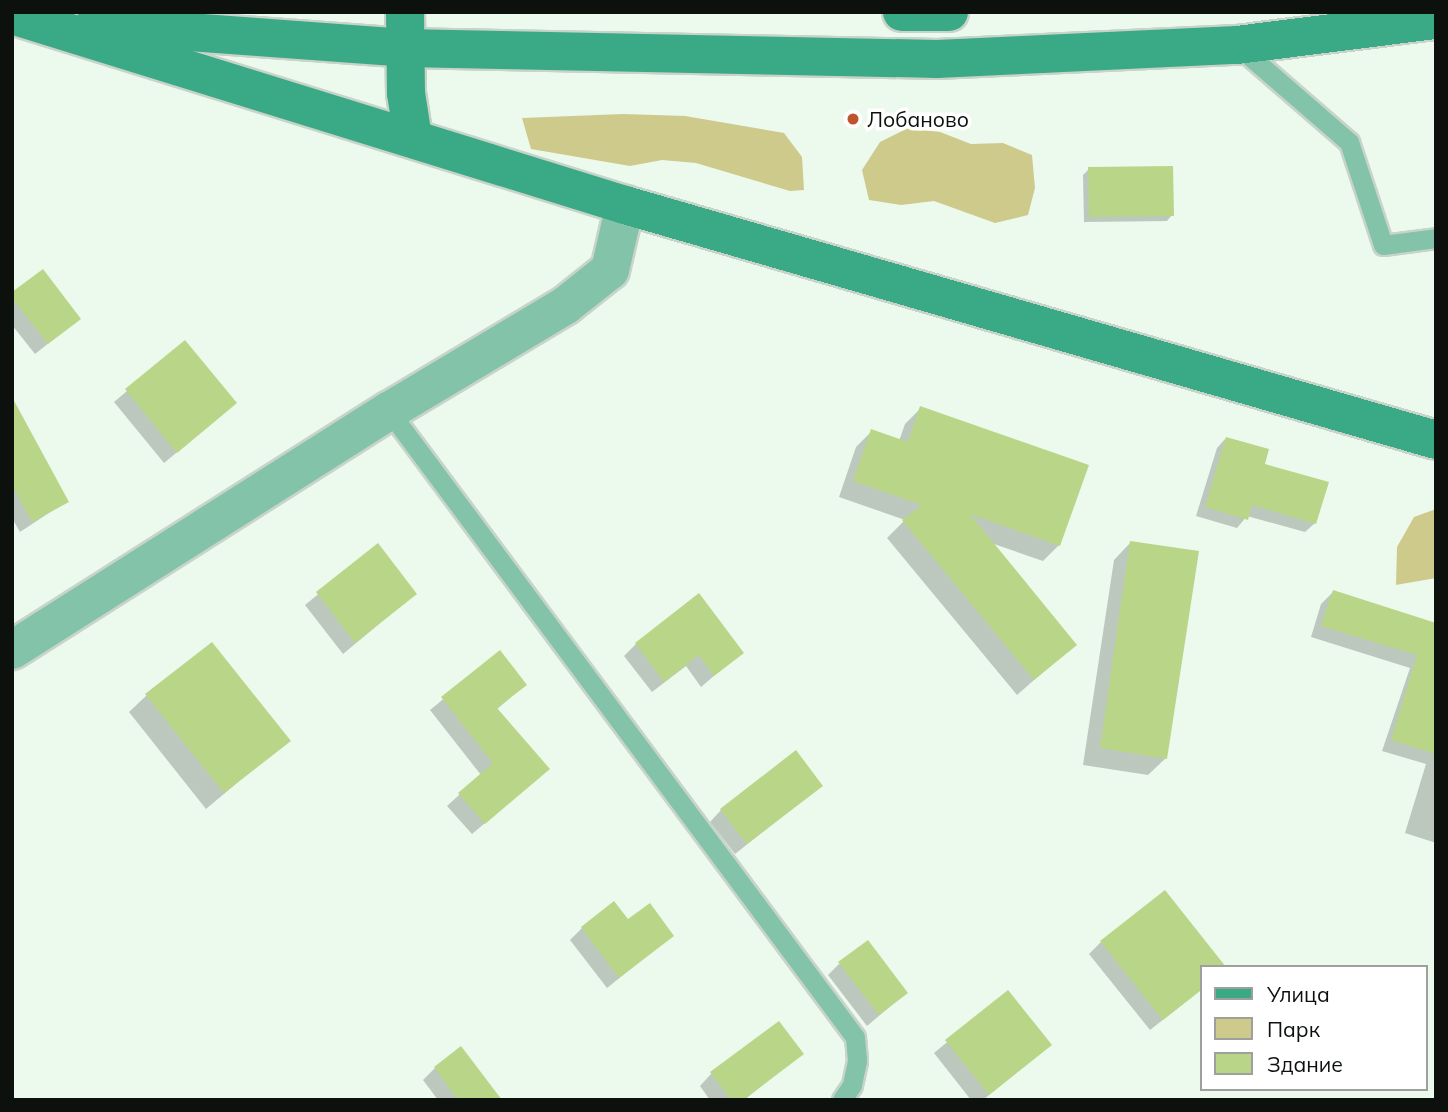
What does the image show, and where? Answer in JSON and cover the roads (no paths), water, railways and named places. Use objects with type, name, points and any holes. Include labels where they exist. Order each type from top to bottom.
[{"type":"street","points":[[902,12],[949,12]]},
{"type":"street","points":[[12,14],[115,28],[405,30],[937,59],[1237,45],[1436,20]]},
{"type":"street","points":[[12,14],[200,76],[413,138],[625,205],[1436,440]]},
{"type":"street","points":[[405,30],[413,138]]},
{"type":"street","points":[[12,650],[388,411],[566,305],[610,270],[625,205]]},
{"type":"lane","points":[[1237,45],[1349,142],[1383,246],[1436,238]]},
{"type":"lane","points":[[388,411],[855,1037],[857,1061],[852,1085],[842,1100]]},
{"type":"place","name":"Лобаново","points":[[853,119]]}]
